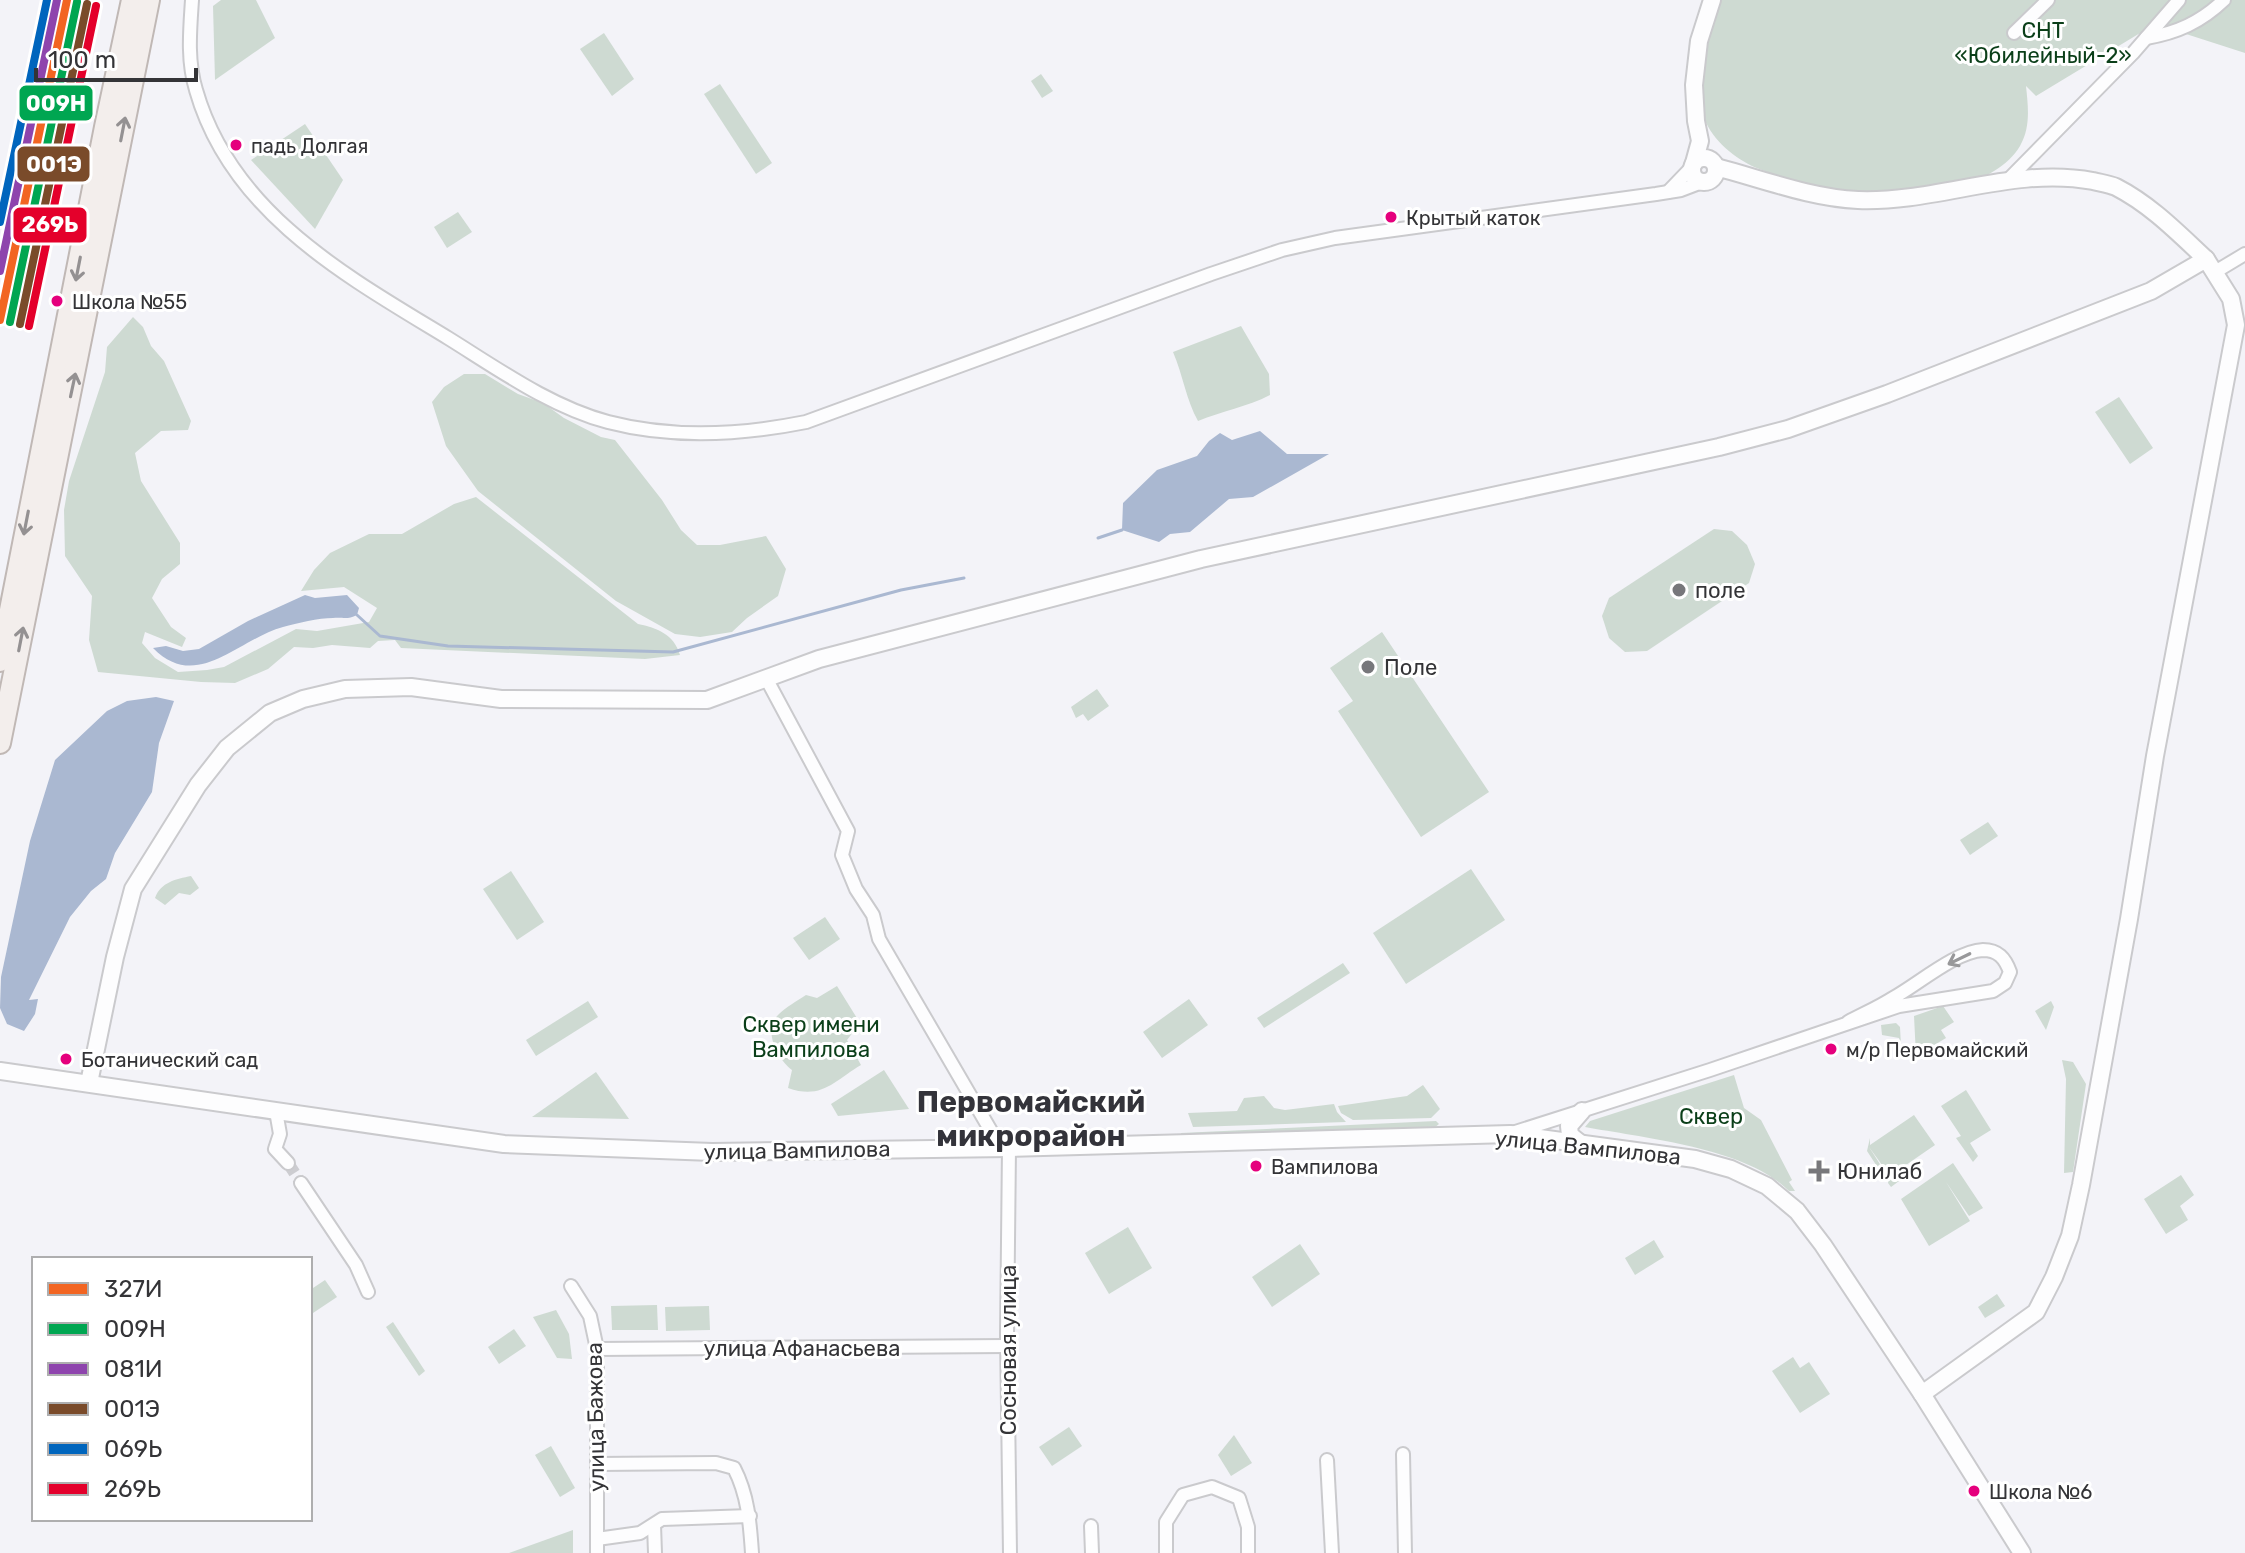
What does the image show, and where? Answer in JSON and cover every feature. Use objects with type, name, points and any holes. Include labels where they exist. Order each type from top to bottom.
[{"type":"main road","points":[[0,661],[132,0]]},
{"type":"main road","points":[[0,743],[149,0]]},
{"type":"street","points":[[192,0],[189,45],[195,89],[231,167],[270,213],[306,246],[355,282],[557,402],[606,422],[653,431],[759,431],[806,422],[1282,250],[1335,238],[1668,192],[1710,172],[1748,175],[1827,196],[1857,200],[1898,199],[2039,176],[2071,177],[2113,185],[2149,207],[2210,266],[2231,299],[2236,325],[2155,756],[2081,1185],[2070,1236],[2036,1312],[1922,1394]]},
{"type":"street","points":[[1710,172],[1696,121],[1694,85],[1699,41],[1712,0]]},
{"type":"street","points":[[2014,33],[2048,0]]},
{"type":"street","points":[[2007,181],[2179,0]]},
{"type":"street","points":[[2146,38],[2192,25],[2224,0]]},
{"type":"street","points":[[1693,165],[1700,141]]},
{"type":"street","points":[[1668,192],[1693,165],[1704,158],[1710,172]]},
{"type":"street","points":[[89,1083],[115,957],[133,889],[198,785],[227,748],[270,713],[303,699],[345,689],[411,687],[501,699],[707,700],[819,659],[1201,559],[1719,447],[1788,429],[1887,394],[2245,254]]},
{"type":"street","points":[[766,678],[848,831],[842,855],[856,889],[873,915],[879,939],[1001,1148]]},
{"type":"street","points":[[1510,1134],[1907,1003],[1993,991],[2005,983],[2010,972],[2005,960],[1994,952],[1979,950],[1848,1022]]},
{"type":"street","name":"улица Вампилова","points":[[0,1071],[504,1144],[712,1152],[1001,1148],[1510,1134],[1695,1159],[1731,1169],[1767,1186],[1797,1211],[1922,1394],[2022,1553]]},
{"type":"street","points":[[276,1111],[280,1134],[274,1150],[288,1163]]},
{"type":"street","points":[[1580,1143],[1570,1135],[1569,1126],[1582,1111]]},
{"type":"street","name":"Сосновая улица","points":[[1001,1148],[1010,1553]]},
{"type":"street","points":[[301,1183],[356,1265],[368,1292]]},
{"type":"street","name":"улица Бажова","points":[[571,1286],[590,1316],[597,1349],[597,1553]]},
{"type":"street","name":"улица Афанасьева","points":[[597,1349],[1007,1346]]},
{"type":"street","points":[[1403,1454],[1405,1553]]},
{"type":"street","points":[[1327,1460],[1332,1553]]},
{"type":"street","points":[[597,1464],[716,1463],[734,1468],[743,1484],[750,1516],[752,1553]]},
{"type":"street","points":[[1166,1553],[1166,1522],[1183,1495],[1212,1487],[1239,1498],[1248,1527],[1248,1553]]},
{"type":"street","points":[[597,1539],[640,1533],[662,1519],[750,1516]]},
{"type":"street","points":[[654,1525],[655,1553]]},
{"type":"street","points":[[1091,1526],[1092,1553]]},
{"type":"green space","points":[[221,0],[256,0],[275,38],[215,80],[213,6]]},
{"type":"green space","name":"СНТ «Юбилейный-2»","points":[[1717,0],[2245,0],[2245,53],[2155,24],[2036,96],[2026,86],[2026,131],[2020,146],[1995,171],[1959,186],[1919,195],[1870,196],[1817,186],[1764,171],[1737,157],[1716,138],[1703,114],[1700,85],[1703,56]]},
{"type":"green space","points":[[604,33],[634,79],[612,96],[580,49]]},
{"type":"green space","points":[[1041,74],[1053,91],[1042,98],[1031,81]]},
{"type":"green space","points":[[720,84],[772,163],[756,174],[704,94]]},
{"type":"green space","points":[[305,124],[343,180],[315,229],[251,160]]},
{"type":"green space","points":[[458,212],[472,232],[447,248],[434,227]]},
{"type":"green space","points":[[133,317],[143,327],[151,346],[164,361],[191,421],[188,430],[161,431],[135,453],[141,481],[180,543],[180,564],[162,579],[152,598],[171,627],[186,638],[182,647],[145,632],[142,643],[155,658],[178,672],[207,670],[224,667],[296,629],[317,631],[369,622],[377,608],[344,587],[301,591],[314,570],[330,553],[369,534],[402,534],[454,504],[476,497],[638,624],[669,637],[680,655],[645,659],[401,648],[395,640],[378,641],[370,648],[332,645],[294,647],[268,669],[235,683],[98,672],[89,640],[92,596],[65,556],[64,510],[69,481],[105,372],[107,347]]},
{"type":"green space","points":[[1241,326],[1269,374],[1270,395],[1198,421],[1173,352]]},
{"type":"green space","points":[[464,374],[485,374],[601,437],[615,440],[662,500],[681,530],[697,545],[720,545],[766,536],[786,569],[778,596],[732,632],[700,637],[675,634],[616,601],[478,491],[446,446],[432,402],[444,387]]},
{"type":"green space","points":[[2119,397],[2153,448],[2130,464],[2095,412]]},
{"type":"green space","name":"поле","points":[[1714,529],[1732,531],[1747,545],[1755,564],[1749,583],[1647,651],[1625,652],[1609,638],[1602,616],[1609,598]]},
{"type":"green space","points":[[1382,632],[1489,792],[1421,837],[1338,711],[1353,701],[1330,668]]},
{"type":"green space","points":[[1097,689],[1109,706],[1088,721],[1083,714],[1076,718],[1071,707]]},
{"type":"green space","points":[[1988,822],[1998,836],[1970,855],[1960,840]]},
{"type":"green space","points":[[1471,869],[1505,920],[1406,984],[1373,933]]},
{"type":"green space","points":[[511,871],[544,922],[517,940],[483,889]]},
{"type":"green space","points":[[191,876],[199,888],[190,895],[179,893],[165,905],[155,898],[165,885]]},
{"type":"green space","points":[[825,917],[840,939],[809,960],[793,938]]},
{"type":"green space","points":[[1343,963],[1350,973],[1264,1028],[1257,1018]]},
{"type":"green space","name":"Сквер имени Вампилова","points":[[837,986],[860,1023],[847,1040],[861,1065],[819,1090],[810,1092],[788,1088],[792,1070],[781,1059],[774,1044],[774,1020],[806,995],[817,998]]},
{"type":"green space","points":[[1189,999],[1208,1025],[1162,1058],[1143,1032]]},
{"type":"green space","points":[[588,1001],[598,1017],[536,1056],[526,1040]]},
{"type":"green space","points":[[2051,1001],[2054,1007],[2046,1030],[2035,1011]]},
{"type":"green space","points":[[1943,1006],[1954,1022],[1941,1030],[1946,1038],[1916,1056],[1914,1016]]},
{"type":"green space","points":[[1896,1023],[1900,1027],[1901,1046],[1899,1038],[1882,1035],[1881,1025]]},
{"type":"green space","points":[[2062,1060],[2073,1062],[2086,1084],[2073,1172],[2064,1173],[2066,1079]]},
{"type":"green space","points":[[884,1070],[909,1109],[838,1116],[831,1104]]},
{"type":"green space","points":[[596,1072],[629,1119],[532,1117]]},
{"type":"green space","name":"Сквер","points":[[1734,1075],[1744,1108],[1761,1120],[1795,1191],[1789,1191],[1771,1176],[1748,1164],[1722,1155],[1585,1127],[1590,1121]]},
{"type":"green space","points":[[1423,1085],[1440,1109],[1431,1118],[1353,1120],[1341,1113],[1338,1106],[1407,1096]]},
{"type":"green space","points":[[1966,1090],[1991,1130],[1970,1143],[1978,1156],[1973,1162],[1956,1138],[1961,1136],[1941,1106]]},
{"type":"green space","points":[[1264,1096],[1274,1108],[1285,1110],[1334,1104],[1346,1122],[1193,1127],[1188,1113],[1237,1111],[1244,1098]]},
{"type":"green space","points":[[1914,1115],[1935,1145],[1890,1176],[1869,1147],[1885,1172],[1882,1174],[1867,1151],[1870,1138],[1870,1145]]},
{"type":"green space","points":[[1436,1121],[1439,1124],[1434,1128],[1181,1139],[1181,1133]]},
{"type":"green space","points":[[1918,1160],[1922,1164],[1891,1187],[1889,1176],[1890,1179]]},
{"type":"green space","points":[[1953,1163],[1983,1208],[1969,1216],[1946,1182],[1970,1221],[1929,1246],[1901,1199]]},
{"type":"green space","points":[[2181,1175],[2194,1195],[2180,1206],[2188,1220],[2166,1234],[2144,1199]]},
{"type":"green space","points":[[1128,1227],[1152,1268],[1109,1294],[1085,1253]]},
{"type":"green space","points":[[1654,1240],[1664,1257],[1635,1275],[1625,1258]]},
{"type":"green space","points":[[1300,1244],[1320,1274],[1272,1307],[1252,1277]]},
{"type":"green space","points":[[325,1280],[337,1297],[312,1314],[312,1289]]},
{"type":"green space","points":[[1997,1294],[2005,1306],[1985,1318],[1978,1307]]},
{"type":"green space","points":[[657,1305],[658,1330],[612,1330],[611,1306]]},
{"type":"green space","points":[[709,1306],[710,1330],[666,1331],[665,1307]]},
{"type":"green space","points":[[556,1310],[569,1334],[572,1359],[557,1358],[533,1317]]},
{"type":"green space","points":[[393,1322],[425,1371],[419,1376],[386,1327]]},
{"type":"green space","points":[[514,1329],[526,1346],[499,1364],[488,1347]]},
{"type":"green space","points":[[1793,1357],[1800,1368],[1809,1362],[1830,1394],[1800,1413],[1772,1371]]},
{"type":"green space","points":[[1069,1427],[1082,1446],[1052,1466],[1039,1447]]},
{"type":"green space","points":[[1234,1435],[1252,1463],[1231,1476],[1218,1455]]},
{"type":"green space","points":[[551,1446],[575,1488],[560,1497],[535,1455]]},
{"type":"green space","points":[[573,1530],[573,1553],[509,1553]]},
{"type":"water","points":[[1260,431],[1287,454],[1329,454],[1253,497],[1229,499],[1190,532],[1170,534],[1159,542],[1122,530],[1123,503],[1157,470],[1197,456],[1220,433],[1232,440]]},
{"type":"water","points":[[305,595],[315,598],[347,595],[359,608],[357,615],[283,627],[202,664],[186,665],[169,661],[153,648],[199,649],[248,621]]},
{"type":"water","points":[[156,697],[174,701],[159,743],[152,792],[115,853],[106,879],[91,891],[70,917],[29,1000],[38,999],[35,1014],[24,1031],[7,1024],[0,1008],[1,977],[30,841],[55,760],[107,711],[127,701]]},
{"type":"waterway","points":[[1098,538],[1122,530]]},
{"type":"waterway","points":[[357,615],[380,636],[448,646],[673,652],[901,590],[964,578]]},
{"type":"tunnel","points":[[288,1163],[301,1183]]},
{"type":"transit line","name":"069Ь","points":[[0,222],[47,0]]},
{"type":"transit line","name":"081И","points":[[0,271],[57,0]]},
{"type":"transit line","name":"327И","points":[[0,320],[67,0]]},
{"type":"transit line","name":"009Н","points":[[10,322],[77,2]]},
{"type":"transit line","name":"001Э","points":[[20,324],[87,4]]},
{"type":"transit line","name":"269Ь","points":[[29,326],[96,6]]},
{"type":"place","name":"падь Долгая","points":[[236,145]]},
{"type":"place","name":"Крытый каток","points":[[1391,217]]},
{"type":"place","name":"Школа №55","points":[[57,301]]},
{"type":"place","name":"поле","points":[[1679,590]]},
{"type":"place","name":"Поле","points":[[1368,667]]},
{"type":"place","name":"м/р Первомайский","points":[[1831,1049]]},
{"type":"place","name":"Ботанический сад","points":[[66,1059]]},
{"type":"place","name":"Вампилова","points":[[1256,1166]]},
{"type":"place","name":"Юнилаб","points":[[1819,1171]]},
{"type":"place","name":"Школа №6","points":[[1974,1491]]},
{"type":"district","name":"Первомайский микрорайон","points":[[1031,1119]]}]
